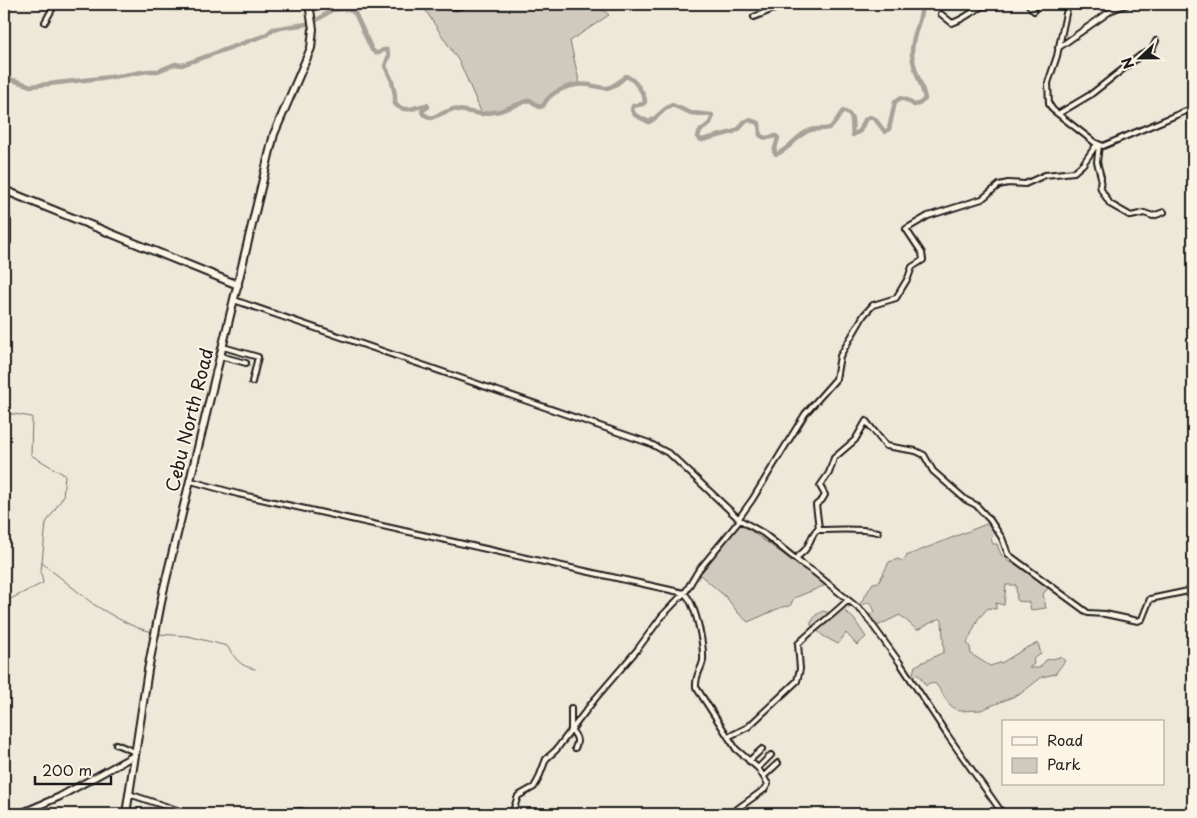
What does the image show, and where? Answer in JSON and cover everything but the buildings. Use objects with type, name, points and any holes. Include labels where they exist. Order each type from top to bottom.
[{"type":"highway","name":"Cebu North Road","points":[[126,814],[155,630],[274,134],[307,60],[312,41],[309,4]]},
{"type":"highway","points":[[6,191],[238,285]]},
{"type":"main road","points":[[19,814],[58,797],[135,753]]},
{"type":"street","points":[[45,22],[56,4]]},
{"type":"street","points":[[449,4],[459,7],[467,4]]},
{"type":"street","points":[[754,17],[786,4]]},
{"type":"street","points":[[941,14],[952,23],[987,4]]},
{"type":"street","points":[[1028,4],[1034,11]]},
{"type":"street","points":[[1068,4],[1048,88],[1050,107],[1058,114],[1098,145],[1106,145],[1193,108]]},
{"type":"street","points":[[1058,48],[1112,10],[1128,4]]},
{"type":"street","points":[[1058,114],[1090,95],[1141,55],[1150,51],[1156,41]]},
{"type":"street","points":[[1098,145],[1097,162],[1101,177],[1100,186],[1106,200],[1131,216],[1144,213],[1154,216],[1164,212]]},
{"type":"street","points":[[512,814],[518,796],[534,787],[546,759],[556,750],[662,616],[684,593],[698,570],[740,519],[805,414],[836,379],[840,356],[864,315],[873,305],[896,298],[912,267],[924,260],[922,253],[906,230],[928,216],[982,199],[1000,185],[1008,183],[1025,184],[1046,175],[1074,172],[1098,145]]},
{"type":"street","points":[[4,202],[6,191]]},
{"type":"street","points":[[4,213],[8,221],[8,242]]},
{"type":"street","points":[[234,300],[654,445],[670,454],[740,519],[763,533],[863,612],[1003,814]]},
{"type":"street","points":[[223,347],[258,357],[252,382]]},
{"type":"street","points":[[220,356],[246,364]]},
{"type":"street","points":[[796,559],[806,549],[819,528],[816,504],[825,495],[820,486],[829,473],[834,458],[855,440],[866,421],[886,446],[924,455],[933,470],[966,500],[976,505],[990,520],[1002,538],[1008,554],[1088,613],[1105,614],[1138,621],[1142,619],[1150,599],[1193,590]]},
{"type":"street","points":[[190,481],[238,494],[684,593],[697,615],[703,661],[696,678],[696,687],[730,736],[732,743],[758,768],[768,784],[730,814]]},
{"type":"street","points":[[816,530],[842,531],[863,529],[878,532]]},
{"type":"street","points":[[730,736],[748,727],[797,681],[800,669],[798,644],[823,620],[848,600]]},
{"type":"street","points":[[570,708],[571,730],[577,741],[575,748]]},
{"type":"street","points":[[116,744],[135,753]]},
{"type":"street","points":[[749,761],[762,748]]},
{"type":"street","points":[[758,768],[771,755]]},
{"type":"street","points":[[764,776],[778,762]]},
{"type":"street","points":[[129,794],[189,814]]},
{"type":"street","points":[[284,814],[300,811],[312,814]]},
{"type":"green space","points":[[423,4],[504,4],[508,6],[515,4],[596,4],[609,15],[570,41],[580,85],[558,91],[543,106],[539,107],[530,100],[500,111],[482,114],[460,63]]},
{"type":"green space","points":[[740,523],[826,585],[794,598],[790,606],[782,607],[748,622],[738,613],[727,598],[698,573]]},
{"type":"green space","points":[[989,523],[994,532],[991,539],[993,544],[997,544],[1002,556],[1009,562],[1029,572],[1048,588],[1043,594],[1046,608],[1031,610],[1029,602],[1017,601],[1016,585],[1006,585],[1004,605],[996,603],[996,609],[988,608],[978,619],[967,643],[971,654],[990,666],[1003,662],[1038,643],[1041,654],[1033,659],[1034,664],[1029,668],[1039,668],[1046,660],[1061,657],[1065,661],[1055,674],[1042,677],[1020,694],[981,710],[958,711],[949,704],[936,684],[929,683],[926,686],[918,674],[912,677],[915,666],[944,652],[942,621],[940,618],[917,630],[900,615],[877,626],[868,616],[875,612],[871,603],[866,603],[861,607],[860,604],[873,583],[879,582],[889,562],[898,559],[902,561],[906,556]]},
{"type":"green space","points":[[847,604],[850,606],[845,611],[854,619],[866,637],[857,645],[846,633],[838,644],[823,636],[810,624],[816,615],[823,611],[834,614]]},
{"type":"waterway","points":[[4,77],[31,86],[158,71],[175,64],[182,65],[266,35],[273,29],[307,24],[332,10],[347,9],[355,13],[372,50],[376,53],[387,50],[389,55],[385,66],[392,81],[395,104],[403,109],[427,105],[428,107],[422,111],[423,114],[431,118],[453,109],[482,114],[500,111],[530,100],[539,107],[543,106],[546,100],[556,92],[563,89],[576,85],[609,88],[626,76],[632,80],[645,98],[643,104],[633,106],[632,110],[635,115],[649,122],[672,105],[691,113],[712,115],[710,123],[699,134],[698,138],[702,140],[733,132],[749,120],[759,123],[760,135],[762,137],[776,136],[778,138],[774,152],[776,154],[808,131],[831,127],[843,111],[850,115],[853,135],[860,131],[865,120],[870,117],[875,119],[885,132],[889,129],[895,102],[900,98],[914,105],[919,104],[925,99],[912,54],[913,41],[922,4]]},
{"type":"waterway","points":[[4,409],[7,413],[32,417],[31,455],[65,475],[63,497],[46,523],[41,572],[43,583],[4,602]]},
{"type":"waterway","points":[[42,563],[92,603]]},
{"type":"waterway","points":[[93,604],[129,624],[153,632]]},
{"type":"waterway","points":[[158,634],[188,636],[227,646],[241,664],[255,669]]}]
